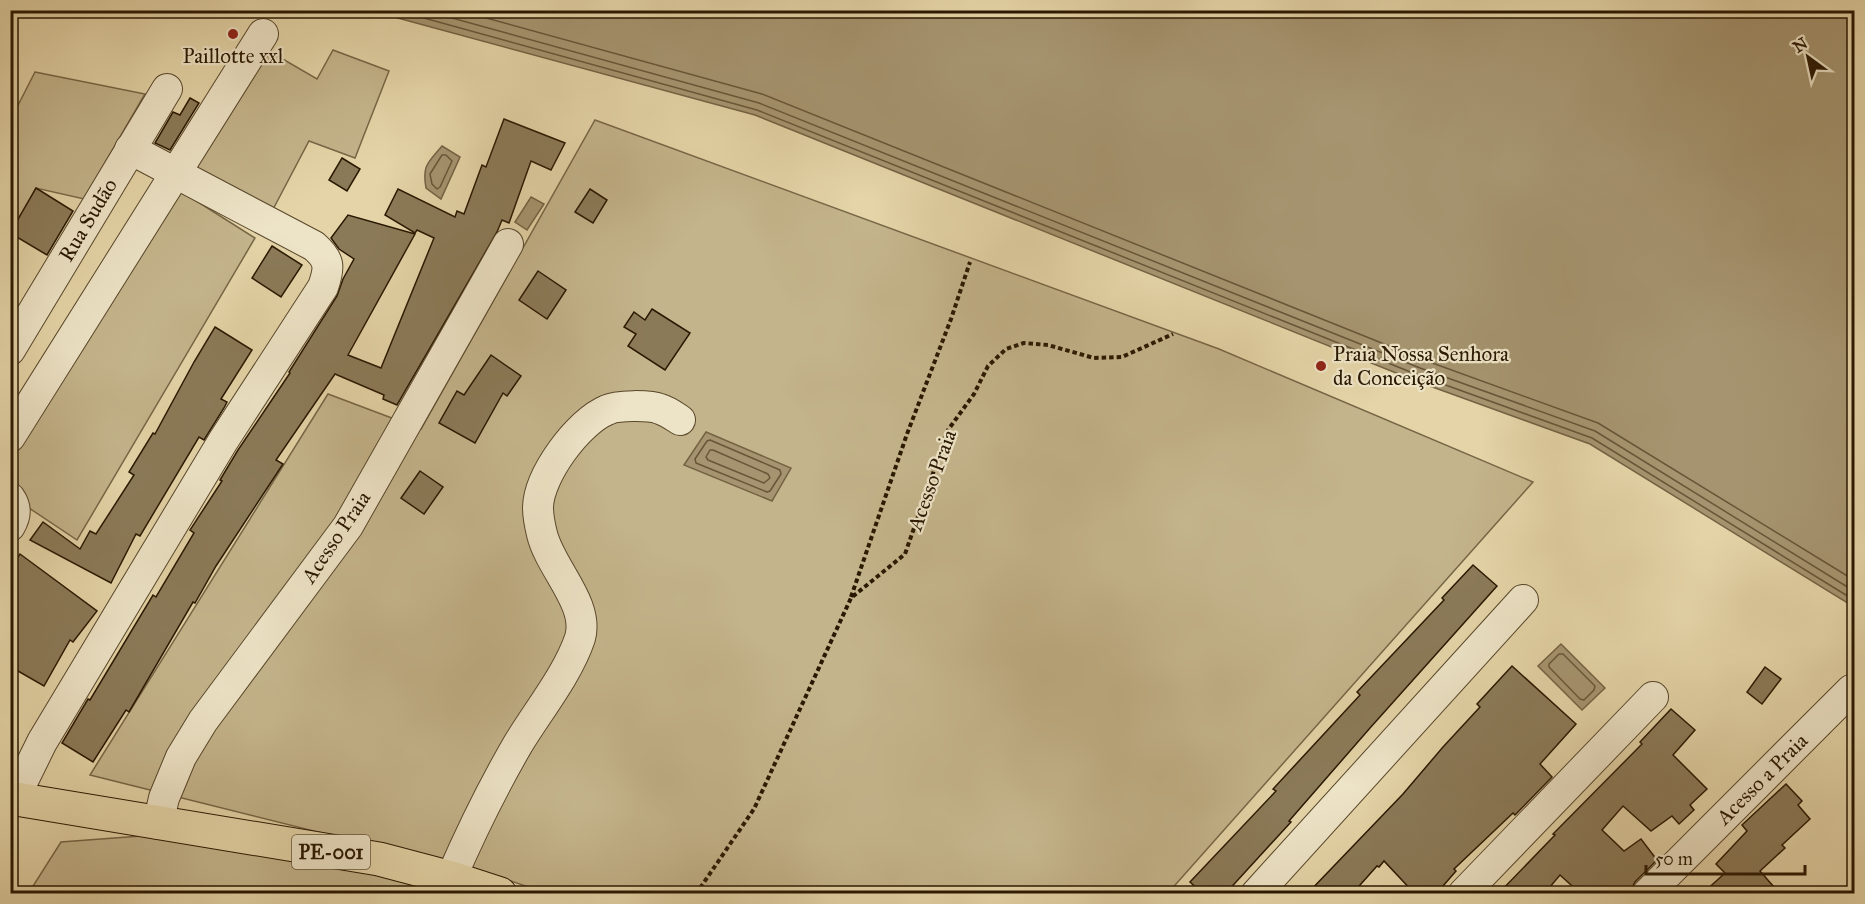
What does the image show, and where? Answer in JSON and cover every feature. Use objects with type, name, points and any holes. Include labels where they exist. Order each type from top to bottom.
[{"type":"main road","name":"PE-001","points":[[12,799],[379,859],[500,894]]},
{"type":"street","points":[[10,436],[263,34]]},
{"type":"street","name":"Rua Sudão","points":[[10,350],[166,89]]},
{"type":"street","points":[[12,799],[42,742],[223,441],[323,286],[328,272],[328,263],[324,254],[314,246],[130,149]]},
{"type":"street","name":"Acesso Praia","points":[[158,824],[164,798],[181,757],[203,721],[348,526],[508,244]]},
{"type":"street","points":[[451,878],[481,810],[519,742],[561,676],[580,637],[581,616],[575,598],[555,568],[542,535],[538,506],[543,483],[561,452],[585,425],[607,409],[631,406],[659,408],[680,420]]},
{"type":"street","points":[[10,498],[14,504],[16,516],[10,526]]},
{"type":"street","points":[[1256,894],[1523,600]]},
{"type":"street","name":"Acesso a Praia","points":[[1647,894],[1851,690]]},
{"type":"street","points":[[1464,894],[1653,697]]},
{"type":"path","name":"Acesso Praia","points":[[696,894],[754,809],[851,598],[907,434],[970,262]]},
{"type":"path","name":"Acesso Praia","points":[[851,598],[905,554],[948,430],[974,394],[988,366],[1006,349],[1024,343],[1048,345],[1094,358],[1122,357],[1173,334]]},
{"type":"shaded area","points":[[333,50],[389,71],[355,158],[309,141],[270,215],[194,170],[269,51],[317,79]]},
{"type":"shaded area","points":[[35,72],[145,94],[84,199],[36,188],[14,231],[11,228],[11,119]]},
{"type":"shaded area","points":[[595,120],[1219,349],[1533,482],[1168,893],[546,893],[505,879],[90,775],[328,394],[421,429]]},
{"type":"shaded area","points":[[179,190],[255,238],[77,540],[23,504],[11,484],[10,460]]},
{"type":"shaded area","points":[[141,836],[416,869],[468,894],[28,894],[61,842]]},
{"type":"water","points":[[372,11],[1854,11],[1854,607],[1590,444],[1416,381],[755,115]]},
{"type":"water","points":[[442,146],[460,157],[441,199],[426,188],[425,174],[427,165]]},
{"type":"water","points":[[531,197],[544,204],[527,230],[515,222]]},
{"type":"water","points":[[706,432],[791,468],[772,501],[684,465]]},
{"type":"water","points":[[1561,644],[1605,688],[1582,710],[1538,666]]},
{"type":"building","points":[[190,98],[199,103],[170,150],[155,143],[173,112],[180,115]]},
{"type":"building","points":[[504,119],[565,143],[551,170],[531,161],[509,223],[502,220],[397,405],[383,399],[384,395],[335,374],[276,460],[283,464],[216,566],[195,603],[193,602],[129,712],[126,710],[93,762],[62,743],[153,595],[156,597],[194,533],[190,530],[222,481],[220,480],[238,450],[290,373],[337,296],[354,259],[339,249],[331,238],[348,215],[415,234],[348,355],[381,368],[434,238],[417,230],[415,233],[385,215],[398,189],[455,217],[457,211],[464,214],[482,165],[486,167]]},
{"type":"building","points":[[342,158],[360,169],[347,191],[329,180]]},
{"type":"building","points":[[36,188],[73,211],[47,255],[10,233]]},
{"type":"building","points":[[590,189],[607,200],[593,223],[575,212]]},
{"type":"building","points":[[272,246],[302,265],[281,297],[252,278]]},
{"type":"building","points":[[538,271],[566,290],[547,319],[519,300]]},
{"type":"building","points":[[652,309],[690,333],[665,370],[628,346],[636,334],[624,327],[634,312],[645,320]]},
{"type":"building","points":[[215,327],[252,350],[221,399],[227,402],[224,408],[204,440],[199,437],[140,536],[136,534],[111,583],[30,540],[43,522],[80,549],[90,531],[96,534],[134,475],[129,472],[153,433],[155,434]]},
{"type":"building","points":[[491,355],[521,376],[507,396],[503,393],[475,443],[439,423],[457,391],[464,395]]},
{"type":"building","points":[[420,471],[443,487],[424,514],[401,498]]},
{"type":"building","points":[[20,554],[97,611],[73,642],[70,640],[44,686],[11,667],[11,567]]},
{"type":"building","points":[[1473,565],[1497,586],[1370,728],[1289,821],[1291,822],[1225,894],[1203,894],[1190,882],[1276,791],[1273,789],[1360,695],[1357,692],[1444,600],[1442,598]]},
{"type":"building","points":[[1512,666],[1576,724],[1540,764],[1552,777],[1515,815],[1513,813],[1454,869],[1456,871],[1436,894],[1415,894],[1384,861],[1352,894],[1307,894],[1403,794],[1480,707],[1477,704]]},
{"type":"building","points":[[1765,667],[1781,679],[1762,704],[1747,692]]},
{"type":"building","points":[[1671,709],[1695,730],[1673,755],[1707,789],[1690,805],[1694,810],[1679,824],[1672,816],[1651,831],[1623,806],[1602,830],[1624,851],[1641,839],[1657,860],[1635,882],[1629,894],[1620,887],[1612,894],[1581,894],[1560,875],[1544,894],[1498,894],[1555,835],[1553,834],[1642,744],[1640,742]]},
{"type":"building","points":[[1786,784],[1802,801],[1798,805],[1810,819],[1782,845],[1785,848],[1760,871],[1780,894],[1702,894],[1725,873],[1716,864],[1747,831],[1742,825]]},
{"type":"place","name":"Paillotte xxl","points":[[233,34]]},
{"type":"place","name":"Praia Nossa Senhora da Conceição","points":[[1321,366]]}]
